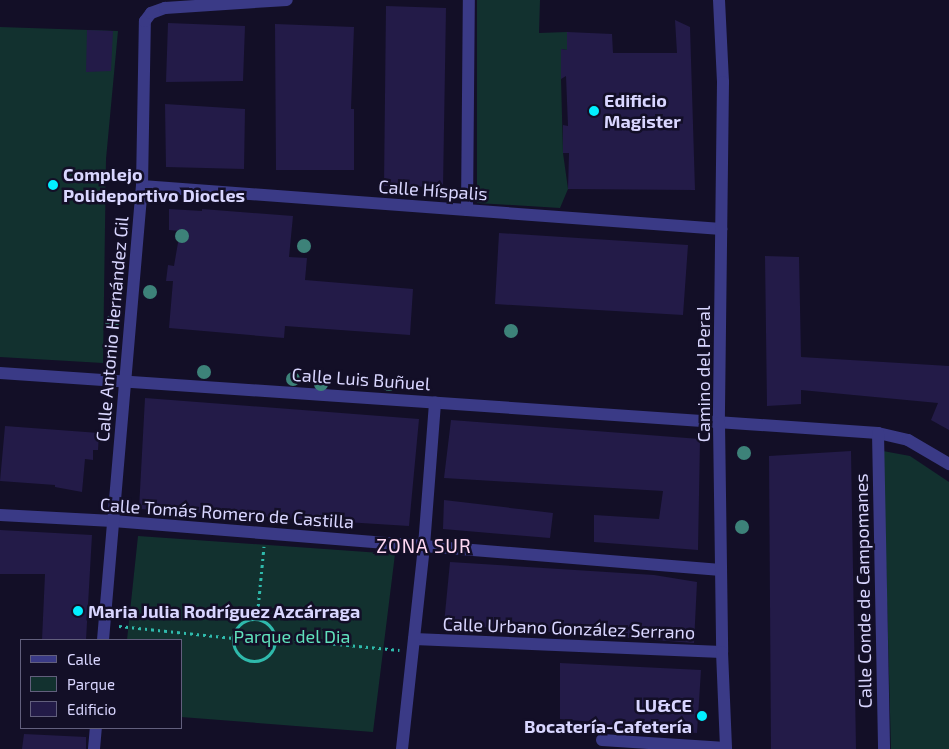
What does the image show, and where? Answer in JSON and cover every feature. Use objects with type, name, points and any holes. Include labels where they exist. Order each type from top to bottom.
[{"type":"street","name":"Calle Antonio Hernández Gil","points":[[103,639],[142,186],[145,21],[152,13],[166,8],[286,0]]},
{"type":"street","points":[[467,210],[469,0]]},
{"type":"street","name":"Camino del Peral","points":[[719,0],[723,82],[719,423],[722,652],[726,748]]},
{"type":"street","name":"Calle Híspalis","points":[[142,186],[721,229]]},
{"type":"street","name":"Calle Luis Buñuel","points":[[0,373],[124,383],[436,402],[878,433],[908,440],[949,464]]},
{"type":"street","points":[[402,749],[424,546],[436,402]]},
{"type":"street","name":"Calle Conde de Campomanes","points":[[878,433],[884,749]]},
{"type":"street","name":"Calle Tomás Romero de Castilla","points":[[0,515],[113,521],[721,570]]},
{"type":"street","name":"Calle Urbano González Serrano","points":[[413,645],[722,652]]},
{"type":"street","points":[[94,749],[96,729]]},
{"type":"street","points":[[602,740],[726,748]]},
{"type":"path","points":[[257,618],[265,533]]},
{"type":"path","points":[[250,618],[257,618],[269,624],[275,638],[272,652],[267,658],[248,661],[237,653],[232,638],[238,625],[250,618]]},
{"type":"path","points":[[104,624],[232,638]]},
{"type":"path","points":[[275,638],[413,645]]},
{"type":"green space","points":[[477,0],[540,0],[539,33],[567,32],[567,50],[561,49],[561,79],[563,153],[568,189],[560,208],[477,203]]},
{"type":"green space","name":"Complejo Polideportivo Diocles","points":[[0,27],[118,31],[106,159],[103,363],[0,357]]},
{"type":"green space","points":[[883,451],[910,456],[949,482],[949,749],[891,749]]},
{"type":"green space","name":"Parque del Dia","points":[[138,536],[395,554],[373,732],[182,717],[182,639],[127,639]]},
{"type":"building","points":[[386,6],[446,8],[443,187],[384,186]]},
{"type":"building","name":"Edificio Magister","points":[[675,20],[690,27],[695,190],[568,189],[569,153],[563,153],[563,125],[568,126],[566,76],[561,79],[561,49],[567,50],[567,32],[612,34],[613,53],[677,53]]},
{"type":"building","points":[[168,23],[245,26],[243,81],[166,82]]},
{"type":"building","points":[[275,24],[354,27],[351,109],[354,109],[354,170],[276,170]]},
{"type":"building","points":[[87,30],[113,31],[111,71],[86,72]]},
{"type":"building","points":[[165,104],[245,109],[244,169],[166,167]]},
{"type":"building","points":[[169,209],[202,211],[202,209],[293,216],[289,257],[307,258],[305,280],[413,289],[410,335],[285,326],[284,338],[169,328],[173,281],[166,281],[168,265],[174,266],[180,231],[169,230]]},
{"type":"building","points":[[499,233],[688,245],[683,315],[495,304]]},
{"type":"building","points":[[765,256],[799,257],[801,357],[949,366],[949,430],[931,420],[938,403],[801,390],[801,404],[767,406]]},
{"type":"building","points":[[145,398],[419,419],[409,526],[139,509]]},
{"type":"building","points":[[451,420],[700,439],[698,550],[594,542],[594,515],[659,519],[663,491],[444,478]]},
{"type":"building","points":[[5,426],[99,433],[98,450],[93,450],[93,460],[85,459],[82,492],[55,487],[55,485],[0,481]]},
{"type":"building","points":[[851,451],[856,749],[771,749],[769,456]]},
{"type":"building","points":[[444,500],[553,513],[550,538],[443,529]]},
{"type":"building","points":[[0,530],[92,535],[86,639],[42,639],[45,574],[0,574]]},
{"type":"building","points":[[450,562],[654,575],[697,582],[694,643],[444,624]]},
{"type":"building","points":[[560,663],[701,670],[697,733],[604,727],[604,723],[560,719]]},
{"type":"building","points":[[24,734],[86,737],[86,749],[22,749]]},
{"type":"place","name":"Edificio Magister","points":[[594,111]]},
{"type":"place","name":"Complejo Polideportivo Diocles","points":[[53,185]]},
{"type":"place","name":"Maria Julia Rodríguez Azcárraga","points":[[78,611]]},
{"type":"place","name":"LU&CE Bocatería-Cafetería","points":[[702,716]]},
{"type":"district","name":"ZONA SUR","points":[[424,546]]}]
